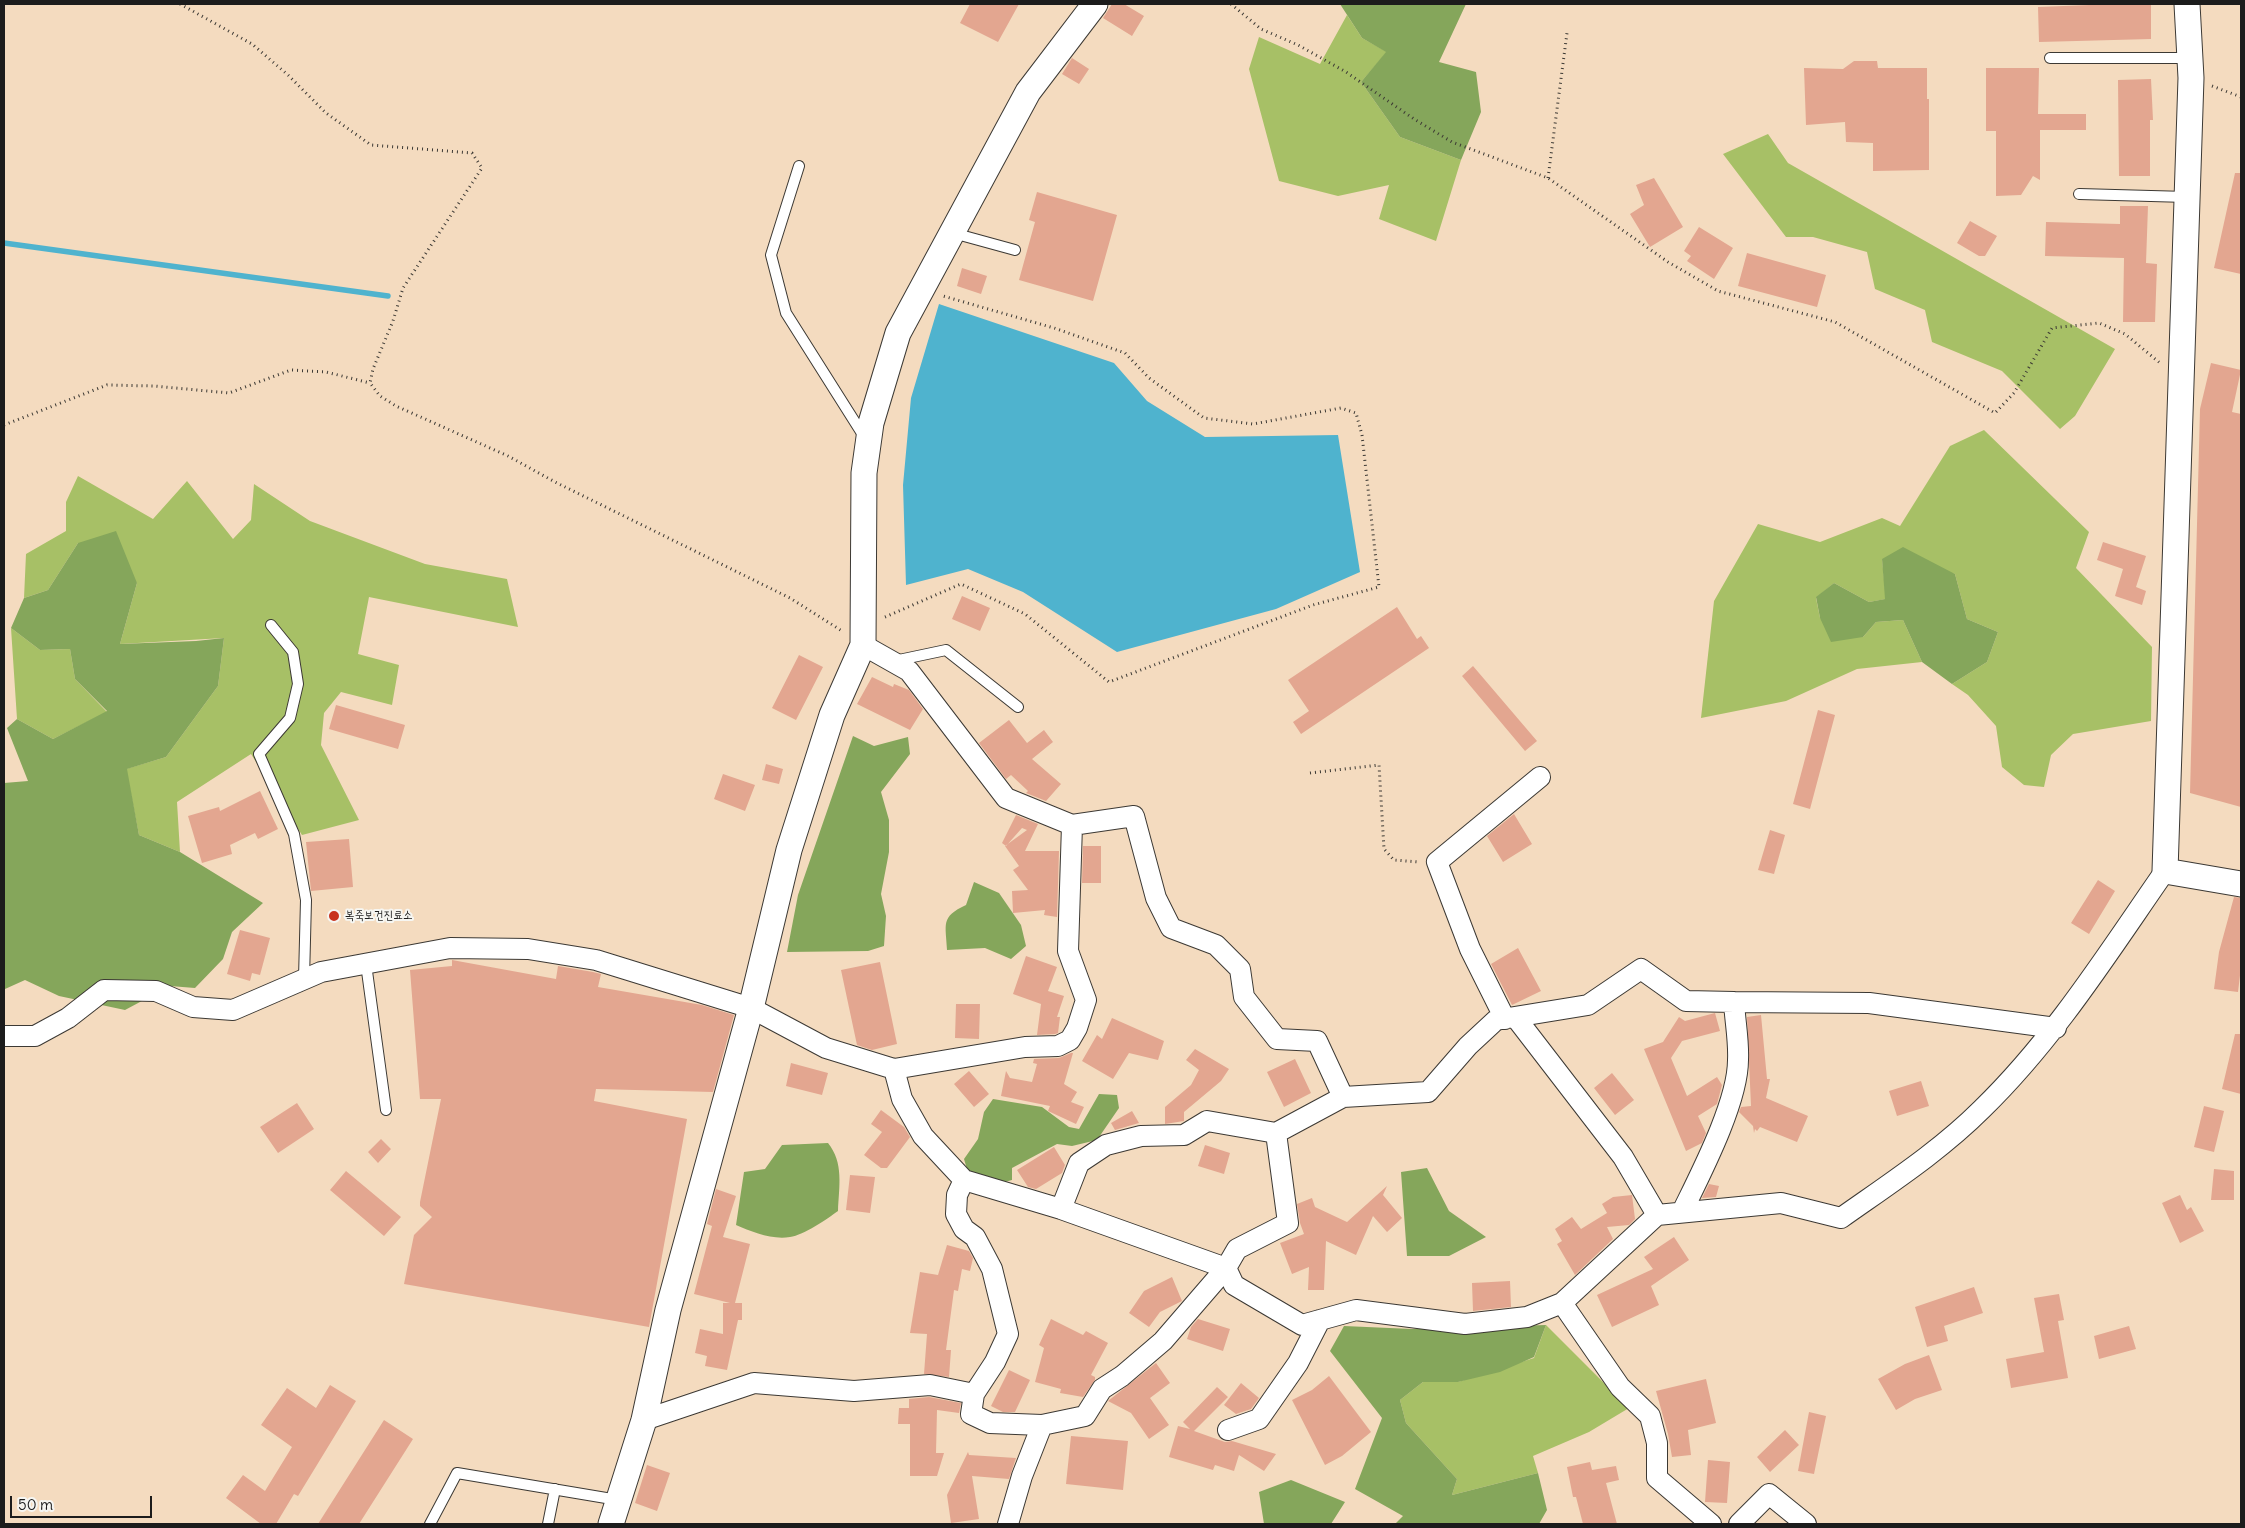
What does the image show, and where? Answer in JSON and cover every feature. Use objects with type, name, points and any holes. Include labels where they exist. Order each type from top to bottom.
[{"type":"street","points":[[611,1524],[644,1420],[668,1310],[751,1008],[790,850],[832,714],[863,635],[864,474],[871,423],[898,333],[1028,92],[1095,4]]},
{"type":"street","points":[[894,1069],[902,1099],[923,1136],[964,1180],[1061,1209],[1226,1268],[1234,1285],[1302,1325],[1356,1310],[1465,1324],[1527,1317],[1562,1303],[1657,1215],[1781,1202],[1841,1218],[1920,1162],[1982,1109],[2056,1028],[2165,871],[2187,197],[2190,68],[2187,4]]},
{"type":"street","points":[[863,635],[893,661],[909,671],[1006,798],[1072,825],[1134,816],[1156,898],[1171,928],[1216,945],[1240,969],[1244,997],[1277,1039],[1316,1041],[1343,1097]]},
{"type":"street","points":[[1540,777],[1437,862],[1470,949],[1510,1018],[1623,1157],[1657,1215]]},
{"type":"street","points":[[4,1036],[35,1036],[68,1018],[104,990],[156,992],[193,1006],[233,1010],[321,972],[450,948],[528,949],[596,960],[751,1008],[826,1048],[894,1069],[1025,1047],[1058,1046],[1070,1040],[1077,1028],[1086,1000],[1068,951],[1072,825]]},
{"type":"street","points":[[2165,871],[2241,884]]},
{"type":"street","points":[[1061,1209],[1078,1163],[1106,1145],[1141,1136],[1184,1135],[1207,1121],[1276,1133],[1343,1097],[1428,1092],[1468,1046],[1496,1020],[1588,1005],[1641,968],[1686,1001],[1869,1003],[2056,1028]]},
{"type":"street","points":[[1682,1212],[1706,1162],[1731,1096],[1738,1061],[1734,1002]]},
{"type":"street","points":[[964,1180],[957,1195],[956,1214],[964,1230],[975,1237],[992,1269],[1008,1334],[995,1362],[974,1394],[971,1414],[990,1423],[1042,1425],[1085,1416],[1102,1388],[1122,1376],[1163,1341],[1226,1268],[1237,1249],[1288,1223],[1276,1133]]},
{"type":"street","points":[[1562,1303],[1620,1387],[1650,1416],[1657,1443],[1657,1478],[1711,1524]]},
{"type":"street","points":[[1228,1430],[1259,1419],[1298,1363],[1320,1320]]},
{"type":"street","points":[[644,1420],[754,1383],[854,1391],[930,1385],[974,1394]]},
{"type":"street","points":[[1008,1524],[1022,1476],[1042,1425]]},
{"type":"street","points":[[1738,1524],[1769,1494],[1806,1524]]},
{"type":"lane","points":[[2050,58],[2190,68]]},
{"type":"lane","points":[[799,166],[771,255],[786,313],[868,443]]},
{"type":"lane","points":[[2079,194],[2187,197]]},
{"type":"lane","points":[[952,233],[1015,250]]},
{"type":"lane","points":[[271,624],[293,652],[298,684],[290,718],[260,754],[294,834],[306,900],[304,979]]},
{"type":"lane","points":[[893,661],[946,650],[1018,706]]},
{"type":"lane","points":[[366,964],[386,1110]]},
{"type":"lane","points":[[430,1524],[457,1473],[619,1500]]},
{"type":"lane","points":[[548,1524],[555,1490]]},
{"type":"path","points":[[180,4],[252,44],[288,75],[326,113],[371,145],[472,153],[482,168],[404,288],[393,321],[373,369],[370,383]]},
{"type":"path","points":[[1231,4],[1261,28],[1298,45],[1346,72],[1414,119],[1452,142],[1548,178],[1668,262],[1718,291],[1835,322],[1995,413],[2014,393],[2052,328],[2099,323],[2125,334],[2181,382]]},
{"type":"path","points":[[1548,178],[1567,34]]},
{"type":"path","points":[[2190,68],[2241,97]]},
{"type":"path","points":[[4,425],[107,385],[154,386],[229,392],[291,370],[326,372],[370,383],[380,396],[396,406],[508,456],[555,482],[863,635],[925,601],[961,584],[1025,614],[1109,682],[1313,605],[1379,587],[1362,435],[1356,413],[1341,408],[1253,424],[1204,418],[1149,378],[1125,353],[1054,328],[921,290]]},
{"type":"path","points":[[1310,773],[1379,765],[1384,849],[1394,860],[1437,862]]},
{"type":"green space","points":[[1340,4],[1466,4],[1439,62],[1476,72],[1481,112],[1461,160],[1400,137],[1361,82],[1386,52],[1362,38]]},
{"type":"green space","points":[[1347,15],[1362,38],[1387,52],[1361,82],[1400,137],[1461,160],[1436,241],[1379,219],[1389,185],[1338,196],[1279,181],[1249,69],[1259,37],[1320,64]]},
{"type":"green space","points":[[1768,134],[1788,163],[2115,349],[2075,416],[2060,429],[2002,371],[1932,342],[1925,310],[1875,289],[1867,252],[1813,237],[1786,237],[1723,154]]},
{"type":"green space","points":[[1984,430],[2089,532],[2076,568],[2152,647],[2151,721],[2073,734],[2051,755],[2044,787],[2024,785],[2002,767],[1996,726],[1968,695],[1952,684],[1987,662],[1998,632],[1967,619],[1955,574],[1882,559],[1886,599],[1869,602],[1834,583],[1816,598],[1820,618],[1863,637],[1876,622],[1903,620],[1922,662],[1857,669],[1786,701],[1701,718],[1714,601],[1758,524],[1820,542],[1882,518],[1900,526],[1950,446]]},
{"type":"green space","points":[[78,476],[153,519],[187,481],[233,539],[251,520],[254,484],[310,521],[425,564],[507,579],[518,627],[369,597],[358,654],[399,665],[392,705],[341,692],[324,713],[321,745],[359,820],[302,835],[251,754],[177,802],[180,852],[139,835],[126,769],[166,757],[218,686],[224,638],[120,644],[137,583],[78,543],[48,590],[24,598],[26,554],[66,531],[66,502]]},
{"type":"green space","points":[[116,531],[137,583],[120,644],[224,638],[218,686],[166,757],[127,769],[139,835],[180,852],[263,903],[232,932],[223,959],[195,988],[170,986],[125,1010],[59,996],[25,980],[5,989],[4,993],[4,783],[28,781],[7,728],[17,719],[53,739],[107,711],[75,679],[70,649],[40,650],[11,628],[24,598],[48,590],[78,543]]},
{"type":"green space","points":[[1903,547],[1955,574],[1967,619],[1998,632],[1987,662],[1952,684],[1922,662],[1903,620],[1876,622],[1863,637],[1831,642],[1820,618],[1816,597],[1834,583],[1869,602],[1885,599],[1882,559]]},
{"type":"green space","points":[[11,628],[40,650],[70,649],[75,679],[107,712],[53,739],[17,719]]},
{"type":"green space","points":[[853,736],[874,746],[908,737],[910,754],[881,792],[889,820],[889,852],[881,894],[886,916],[884,946],[868,951],[787,952],[798,895]]},
{"type":"green space","points":[[974,882],[999,893],[1021,925],[1026,946],[1011,959],[985,948],[947,950],[946,922],[952,913],[966,905]]},
{"type":"green space","points":[[1099,1094],[1117,1095],[1119,1108],[1097,1140],[1072,1146],[1057,1144],[1012,1168],[1012,1180],[1001,1183],[969,1176],[964,1159],[978,1139],[984,1112],[993,1099],[1042,1107],[1069,1127],[1079,1129]]},
{"type":"green space","points":[[828,1143],[833,1151],[838,1167],[838,1211],[796,1236],[783,1238],[755,1233],[736,1225],[744,1172],[765,1169],[782,1145]]},
{"type":"green space","points":[[1427,1168],[1449,1211],[1486,1237],[1449,1256],[1407,1256],[1401,1172]]},
{"type":"green space","points":[[1546,1325],[1629,1408],[1589,1432],[1533,1456],[1538,1473],[1452,1495],[1457,1479],[1406,1423],[1400,1400],[1423,1382],[1458,1382],[1534,1358]]},
{"type":"green space","points":[[1546,1325],[1534,1357],[1500,1372],[1458,1382],[1423,1382],[1400,1400],[1406,1423],[1457,1479],[1452,1495],[1538,1473],[1547,1510],[1539,1524],[1395,1524],[1403,1516],[1355,1489],[1382,1418],[1330,1351],[1344,1326],[1412,1329]]},
{"type":"green space","points":[[1291,1480],[1345,1502],[1331,1524],[1264,1524],[1259,1492]]},
{"type":"water","points":[[939,304],[1114,363],[1147,401],[1205,437],[1338,435],[1360,572],[1276,609],[1117,652],[1023,592],[968,569],[906,585],[903,485],[911,398]]},
{"type":"building","points":[[970,4],[1019,4],[998,42],[960,23]]},
{"type":"building","points":[[1112,4],[1124,4],[1144,16],[1132,36],[1103,18]]},
{"type":"building","points":[[2151,4],[2151,39],[2039,42],[2038,7]]},
{"type":"building","points":[[1072,58],[1089,69],[1079,84],[1062,74]]},
{"type":"building","points":[[1854,61],[1877,61],[1878,68],[1927,68],[1929,170],[1873,171],[1873,143],[1846,142],[1845,122],[1806,125],[1804,68],[1843,69]]},
{"type":"building","points":[[1986,68],[2039,68],[2038,114],[2086,114],[2086,130],[2040,130],[2040,180],[2033,176],[2021,195],[1996,196],[1996,131],[1986,131]]},
{"type":"building","points":[[2151,79],[2153,120],[2150,120],[2150,176],[2119,176],[2118,80]]},
{"type":"building","points":[[2235,173],[2241,173],[2241,274],[2214,268]]},
{"type":"building","points":[[1654,178],[1683,227],[1650,247],[1630,214],[1644,205],[1636,185]]},
{"type":"building","points":[[1037,192],[1117,215],[1093,301],[1019,280],[1035,222],[1029,220]]},
{"type":"building","points":[[2120,206],[2148,206],[2146,263],[2157,264],[2155,322],[2123,322],[2124,258],[2045,256],[2046,222],[2120,224]]},
{"type":"building","points":[[1970,221],[1997,236],[1985,256],[1979,256],[1957,243]]},
{"type":"building","points":[[1699,227],[1733,248],[1714,279],[1687,261],[1691,256],[1684,251]]},
{"type":"building","points":[[1747,253],[1826,275],[1817,307],[1738,286]]},
{"type":"building","points":[[962,268],[987,276],[981,294],[957,286]]},
{"type":"building","points":[[2211,363],[2241,370],[2232,412],[2241,414],[2241,807],[2190,793],[2200,409]]},
{"type":"building","points":[[2103,542],[2146,556],[2136,587],[2146,591],[2142,605],[2115,596],[2123,569],[2097,560]]},
{"type":"building","points":[[962,596],[990,608],[980,631],[952,619]]},
{"type":"building","points":[[1397,607],[1417,639],[1421,636],[1429,648],[1301,734],[1293,722],[1309,711],[1288,680]]},
{"type":"building","points":[[799,655],[823,667],[796,720],[772,708]]},
{"type":"building","points":[[1473,666],[1537,741],[1525,751],[1462,676]]},
{"type":"building","points":[[872,677],[893,687],[894,684],[909,690],[923,709],[910,730],[857,704]]},
{"type":"building","points":[[336,705],[405,725],[398,749],[329,729]]},
{"type":"building","points":[[1818,710],[1835,715],[1810,809],[1793,804]]},
{"type":"building","points":[[1009,720],[1027,743],[1044,730],[1053,742],[1032,759],[1061,784],[1046,801],[1026,793],[1028,791],[1011,775],[1006,779],[979,743]]},
{"type":"building","points":[[766,764],[783,769],[779,784],[762,780]]},
{"type":"building","points":[[723,774],[755,785],[745,811],[714,799]]},
{"type":"building","points":[[260,791],[278,829],[258,839],[255,833],[230,845],[232,854],[202,863],[188,816],[219,807],[220,811]]},
{"type":"building","points":[[1514,814],[1532,844],[1503,862],[1487,836]]},
{"type":"building","points":[[1016,815],[1038,824],[1025,851],[1059,851],[1057,917],[1044,915],[1045,910],[1013,913],[1012,891],[1028,890],[1013,870],[1019,866],[1002,843]],"holes":[[[1022,828],[1027,830],[1008,844]]]},
{"type":"building","points":[[1770,830],[1785,835],[1774,874],[1758,870]]},
{"type":"building","points":[[349,839],[353,887],[311,891],[306,842]]},
{"type":"building","points":[[1083,846],[1101,846],[1101,883],[1082,883]]},
{"type":"building","points":[[2098,880],[2115,891],[2089,934],[2071,923]]},
{"type":"building","points":[[2234,897],[2241,898],[2241,967],[2238,992],[2214,989],[2219,952]]},
{"type":"building","points":[[240,930],[270,938],[260,975],[252,973],[250,981],[227,974]]},
{"type":"building","points":[[1518,948],[1541,991],[1512,1005],[1491,964]]},
{"type":"building","points":[[1026,956],[1057,967],[1048,991],[1064,996],[1057,1017],[1060,1017],[1058,1033],[1037,1035],[1041,1004],[1013,994]]},
{"type":"building","points":[[452,960],[556,979],[558,966],[593,972],[601,974],[598,987],[702,1005],[734,1015],[713,1092],[596,1089],[594,1101],[687,1119],[649,1327],[404,1284],[414,1235],[432,1217],[420,1206],[420,1202],[441,1099],[420,1099],[410,970],[452,966]]},
{"type":"building","points":[[880,962],[897,1044],[872,1050],[857,1045],[841,970]]},
{"type":"building","points":[[956,1004],[980,1004],[979,1039],[955,1038]]},
{"type":"building","points":[[1715,1013],[1720,1031],[1682,1041],[1671,1058],[1687,1096],[1717,1077],[1722,1085],[1717,1104],[1698,1116],[1706,1133],[1702,1143],[1686,1151],[1644,1049],[1663,1042],[1679,1017],[1685,1021]]},
{"type":"building","points":[[1761,1015],[1767,1079],[1770,1079],[1766,1098],[1808,1116],[1797,1142],[1760,1127],[1757,1131],[1755,1129],[1754,1133],[1753,1126],[1739,1112],[1741,1107],[1751,1106],[1747,1017]]},
{"type":"building","points":[[1112,1018],[1164,1041],[1158,1060],[1129,1053],[1113,1079],[1082,1061],[1097,1035],[1102,1039]]},
{"type":"building","points":[[2235,1034],[2241,1034],[2241,1094],[2222,1089]]},
{"type":"building","points":[[1195,1049],[1229,1069],[1221,1081],[1184,1112],[1184,1121],[1165,1124],[1165,1107],[1191,1085],[1199,1070],[1186,1060]]},
{"type":"building","points":[[1073,1053],[1064,1084],[1077,1092],[1071,1102],[1084,1107],[1076,1124],[1048,1111],[1050,1106],[1001,1096],[1006,1071],[1010,1078],[1032,1082],[1037,1064],[1033,1063],[1034,1059],[1059,1058]]},
{"type":"building","points":[[1295,1059],[1311,1093],[1284,1107],[1267,1072]]},
{"type":"building","points":[[791,1063],[828,1073],[822,1095],[786,1086]]},
{"type":"building","points":[[969,1071],[989,1094],[974,1107],[954,1084]]},
{"type":"building","points":[[1612,1073],[1634,1100],[1615,1115],[1594,1088]]},
{"type":"building","points":[[1921,1081],[1929,1106],[1897,1116],[1889,1091]]},
{"type":"building","points":[[297,1103],[314,1129],[278,1153],[260,1127]]},
{"type":"building","points":[[2204,1106],[2224,1111],[2214,1152],[2194,1147]]},
{"type":"building","points":[[881,1110],[904,1127],[910,1137],[887,1168],[881,1168],[864,1155],[882,1132],[871,1124]]},
{"type":"building","points":[[1132,1111],[1139,1123],[1115,1130],[1111,1123]]},
{"type":"building","points":[[381,1139],[391,1149],[378,1163],[368,1152]]},
{"type":"building","points":[[1205,1145],[1230,1153],[1224,1174],[1198,1166]]},
{"type":"building","points":[[1054,1147],[1065,1165],[1062,1173],[1036,1189],[1028,1187],[1017,1170]]},
{"type":"building","points":[[2214,1169],[2234,1171],[2234,1200],[2211,1200]]},
{"type":"building","points":[[346,1171],[401,1217],[384,1236],[330,1190]]},
{"type":"building","points":[[850,1175],[875,1177],[870,1213],[846,1210]]},
{"type":"building","points":[[1709,1184],[1719,1186],[1716,1197],[1702,1198]]},
{"type":"building","points":[[1387,1186],[1383,1195],[1402,1218],[1387,1232],[1373,1216],[1356,1255],[1326,1241],[1324,1290],[1308,1290],[1309,1267],[1292,1274],[1280,1243],[1304,1234],[1297,1204],[1312,1198],[1315,1207],[1347,1222]]},
{"type":"building","points":[[716,1189],[736,1196],[723,1237],[750,1244],[735,1303],[742,1303],[742,1320],[738,1320],[727,1370],[705,1366],[707,1356],[695,1353],[700,1329],[723,1334],[723,1303],[730,1303],[694,1294],[712,1226],[707,1224]]},
{"type":"building","points":[[1632,1195],[1635,1219],[1629,1225],[1607,1227],[1613,1239],[1575,1275],[1557,1244],[1562,1241],[1555,1229],[1572,1217],[1581,1229],[1607,1213],[1602,1204],[1613,1197]]},
{"type":"building","points":[[2180,1195],[2187,1210],[2191,1207],[2204,1231],[2180,1243],[2162,1203]]},
{"type":"building","points":[[1674,1237],[1689,1260],[1651,1286],[1659,1305],[1612,1327],[1597,1295],[1653,1269],[1644,1257]]},
{"type":"building","points":[[947,1245],[969,1251],[973,1258],[970,1271],[962,1269],[958,1291],[954,1290],[946,1350],[951,1350],[949,1377],[924,1374],[927,1334],[910,1333],[920,1272],[938,1275]]},
{"type":"building","points":[[1172,1277],[1182,1301],[1160,1312],[1149,1327],[1129,1313],[1144,1291]]},
{"type":"building","points":[[1510,1281],[1511,1307],[1473,1311],[1472,1283]]},
{"type":"building","points":[[1974,1287],[1983,1313],[1944,1326],[1948,1341],[1927,1347],[1915,1307]]},
{"type":"building","points":[[2059,1294],[2064,1320],[2058,1321],[2068,1378],[2011,1388],[2006,1359],[2044,1352],[2034,1298]]},
{"type":"building","points":[[1051,1319],[1083,1335],[1086,1331],[1108,1343],[1091,1375],[1095,1377],[1095,1380],[1083,1397],[1060,1393],[1061,1389],[1035,1382],[1044,1348],[1039,1345]]},
{"type":"building","points":[[1198,1319],[1230,1329],[1223,1351],[1187,1339],[1191,1327]]},
{"type":"building","points":[[2129,1326],[2136,1349],[2099,1359],[2094,1336]]},
{"type":"building","points":[[1929,1355],[1942,1390],[1915,1399],[1896,1410],[1878,1379],[1905,1364]]},
{"type":"building","points":[[1156,1363],[1170,1383],[1150,1398],[1169,1425],[1149,1439],[1131,1413],[1108,1401]]},
{"type":"building","points":[[1009,1370],[1030,1380],[1015,1412],[1003,1412],[991,1406]]},
{"type":"building","points":[[1329,1376],[1371,1432],[1342,1456],[1325,1465],[1292,1400],[1312,1390]]},
{"type":"building","points":[[1706,1379],[1716,1423],[1688,1430],[1691,1455],[1672,1457],[1668,1434],[1656,1391]]},
{"type":"building","points":[[1241,1383],[1259,1398],[1251,1409],[1236,1414],[1224,1405]]},
{"type":"building","points":[[330,1385],[356,1401],[298,1496],[294,1494],[276,1524],[261,1524],[226,1498],[243,1475],[265,1491],[292,1447],[261,1425],[287,1388],[316,1408]]},
{"type":"building","points":[[1217,1387],[1228,1397],[1194,1431],[1225,1442],[1232,1441],[1276,1454],[1264,1471],[1239,1455],[1234,1471],[1215,1465],[1213,1470],[1169,1457],[1178,1426],[1190,1429],[1183,1422]]},
{"type":"building","points":[[929,1397],[961,1403],[959,1413],[937,1410],[936,1453],[944,1453],[937,1476],[910,1476],[910,1424],[898,1424],[899,1408],[909,1408],[909,1399]]},
{"type":"building","points":[[1809,1412],[1826,1416],[1814,1474],[1798,1471]]},
{"type":"building","points":[[384,1420],[413,1439],[359,1524],[318,1524]]},
{"type":"building","points":[[1785,1430],[1799,1445],[1770,1472],[1757,1457]]},
{"type":"building","points":[[1071,1436],[1128,1441],[1123,1490],[1066,1484]]},
{"type":"building","points":[[968,1452],[969,1455],[1016,1458],[1009,1479],[972,1476],[979,1519],[951,1523],[947,1495]]},
{"type":"building","points":[[1708,1460],[1730,1462],[1727,1503],[1705,1502]]},
{"type":"building","points":[[1590,1462],[1592,1470],[1616,1466],[1619,1480],[1606,1483],[1617,1524],[1583,1524],[1576,1497],[1573,1497],[1567,1467]]},
{"type":"building","points":[[647,1465],[670,1473],[657,1511],[635,1503]]},
{"type":"waterway","points":[[4,243],[388,296]]},
{"type":"place","name":"복죽보건진료소","points":[[334,916]]}]
